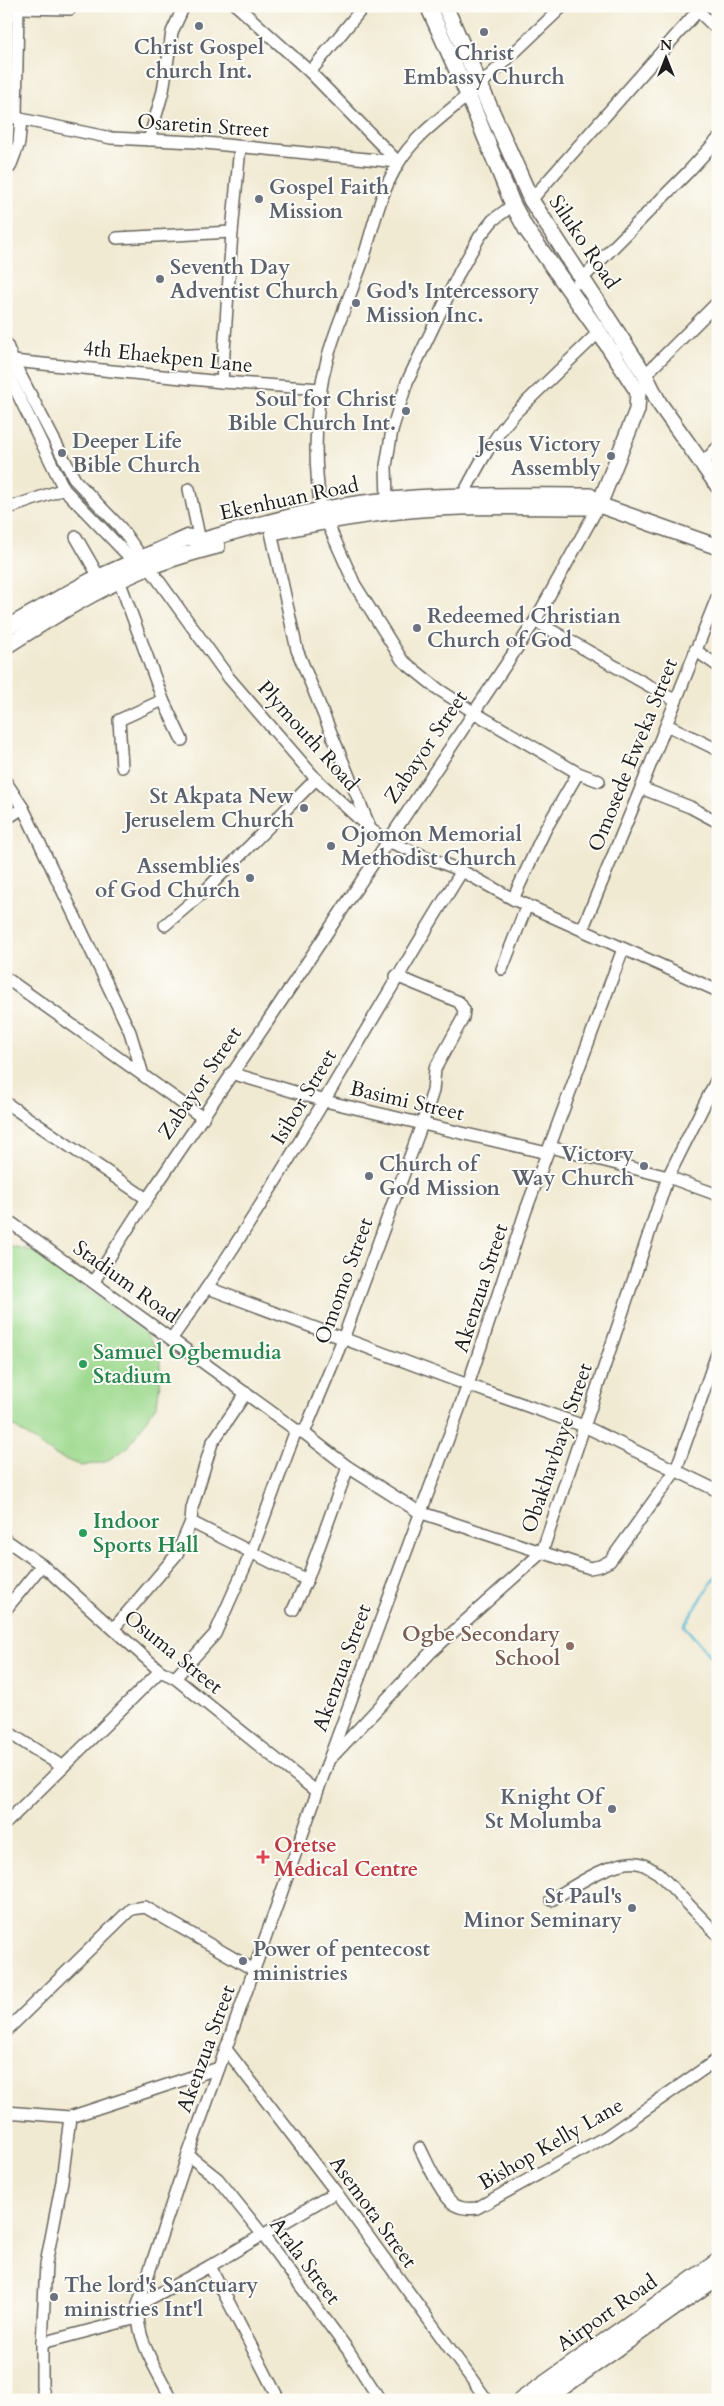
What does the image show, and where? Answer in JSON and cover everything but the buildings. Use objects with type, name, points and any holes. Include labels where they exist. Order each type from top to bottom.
[{"type":"main road","name":"Siluko Road","points":[[428,6],[468,95],[513,205],[526,229],[599,332],[638,392]]},
{"type":"main road","name":"Siluko Road","points":[[445,6],[531,200],[584,278],[645,375],[659,403],[718,486]]},
{"type":"main road","name":"Zabayor Street","points":[[599,505],[637,410],[638,392]]},
{"type":"main road","name":"Ekenhuan Road","points":[[6,646],[59,613],[144,566],[189,537],[200,541],[387,501],[462,495],[590,496],[599,505],[718,547]]},
{"type":"main road","name":"Ekenhuan Road","points":[[7,627],[99,577],[271,532],[324,515],[461,507],[588,507],[599,505]]},
{"type":"main road","name":"Airport Road","points":[[521,2400],[718,2261]]},
{"type":"main road","name":"Airport Road","points":[[545,2400],[718,2277]]},
{"type":"street","points":[[149,140],[163,91],[172,32],[184,6]]},
{"type":"street","points":[[237,6],[310,72],[398,162]]},
{"type":"street","points":[[310,72],[364,6]]},
{"type":"street","points":[[480,85],[563,6]]},
{"type":"street","points":[[10,167],[19,143],[14,117],[18,7],[70,9]]},
{"type":"street","points":[[531,200],[697,8],[718,30]]},
{"type":"street","points":[[468,95],[413,145],[398,162],[381,196],[362,262],[329,354],[320,389],[315,423],[317,482],[324,515],[355,585],[402,660],[438,689],[475,713],[578,773],[599,781]]},
{"type":"street","name":"Osaretin Street","points":[[14,117],[111,138],[240,147],[398,162]]},
{"type":"street","points":[[569,290],[584,278],[718,139]]},
{"type":"street","points":[[222,382],[240,147]]},
{"type":"street","points":[[387,501],[386,466],[392,430],[407,382],[456,280],[480,236],[493,220],[513,205]]},
{"type":"street","points":[[117,238],[232,232]]},
{"type":"street","points":[[645,375],[718,302]]},
{"type":"street","points":[[462,495],[489,446],[515,412],[599,332]]},
{"type":"street","points":[[6,343],[10,366],[64,490],[144,566]]},
{"type":"street","points":[[10,366],[75,480],[120,527],[144,566]]},
{"type":"street","name":"4th Ehaekpen Lane","points":[[10,366],[320,389]]},
{"type":"street","points":[[702,464],[718,447]]},
{"type":"street","points":[[189,489],[200,541]]},
{"type":"street","points":[[6,509],[64,490]]},
{"type":"street","name":"Zabayor Street","points":[[94,1281],[231,1073],[270,1018],[535,621],[599,505]]},
{"type":"street","points":[[271,532],[297,650],[370,829]]},
{"type":"street","points":[[76,537],[99,577]]},
{"type":"street","name":"Plymouth Road","points":[[144,566],[229,678],[316,779],[370,829],[387,841],[462,871],[513,899],[718,991]]},
{"type":"street","points":[[119,580],[163,700],[182,740]]},
{"type":"street","name":"Omosede Eweka Street","points":[[582,930],[718,595]]},
{"type":"street","points":[[535,621],[676,701]]},
{"type":"street","points":[[695,650],[718,666]]},
{"type":"street","points":[[122,767],[119,720],[163,700]]},
{"type":"street","points":[[666,725],[718,750]]},
{"type":"street","points":[[513,899],[545,830],[578,773]]},
{"type":"street","points":[[165,925],[206,889],[316,779]]},
{"type":"street","points":[[6,782],[23,808],[130,1032],[143,1075]]},
{"type":"street","points":[[641,788],[690,806],[718,822]]},
{"type":"street","points":[[6,820],[23,808]]},
{"type":"street","name":"Isibor Street","points":[[172,1338],[208,1288],[325,1100],[396,976],[462,871]]},
{"type":"street","points":[[502,969],[527,905]]},
{"type":"street","name":"Akenzua Street","points":[[172,2400],[142,2340],[137,2318],[138,2305],[188,2155],[317,1792],[419,1512],[468,1386],[548,1150],[623,949]]},
{"type":"street","name":"Omomo Street","points":[[175,1678],[215,1634],[300,1432],[343,1340],[422,1124],[433,1091],[436,1069],[463,1018],[464,1010],[459,1002],[396,976]]},
{"type":"street","points":[[6,978],[203,1118]]},
{"type":"street","name":"Basimi Street","points":[[231,1073],[325,1100],[422,1124],[668,1177],[718,1195]]},
{"type":"street","name":"Obakhavbaye Street","points":[[328,1762],[431,1652],[542,1552],[668,1177],[718,1077]]},
{"type":"street","points":[[6,1102],[147,1199]]},
{"type":"street","name":"Stadium Road","points":[[6,1219],[348,1467],[419,1512],[590,1568],[600,1566],[610,1560],[676,1470],[718,1350]]},
{"type":"street","points":[[208,1288],[468,1386],[584,1426],[718,1491]]},
{"type":"street","points":[[114,1628],[177,1554],[191,1522],[192,1508],[212,1443],[246,1393]]},
{"type":"street","points":[[293,1610],[307,1580],[348,1467]]},
{"type":"street","points":[[191,1522],[307,1580]]},
{"type":"street","name":"Osuma Street","points":[[6,1540],[42,1565],[160,1671],[175,1678],[317,1792]]},
{"type":"street","points":[[6,1609],[42,1565]]},
{"type":"street","points":[[6,1823],[11,1815],[63,1767],[160,1671]]},
{"type":"street","points":[[6,1731],[63,1767]]},
{"type":"street","points":[[551,1900],[614,1866],[636,1863],[648,1866],[658,1874],[718,1935]]},
{"type":"street","points":[[6,2031],[131,1909],[137,1907],[145,1907],[254,1970]]},
{"type":"street","name":"Asemota Street","points":[[226,2049],[336,2192],[487,2400]]},
{"type":"street","name":"Bishop Kelly Lane","points":[[420,2148],[446,2195],[454,2204],[465,2209],[477,2208],[601,2140],[718,2059]]},
{"type":"street","points":[[6,2112],[70,2117],[219,2068]]},
{"type":"street","points":[[46,2400],[42,2386],[42,2342],[46,2264],[62,2181],[70,2117]]},
{"type":"street","name":"Arala Street","points":[[188,2155],[218,2179],[262,2234],[348,2350],[380,2400]]},
{"type":"street","points":[[138,2305],[210,2266],[336,2192]]},
{"type":"street","points":[[210,2266],[278,2400]]},
{"type":"street","points":[[42,2342],[137,2318]]},
{"type":"green space","name":"Samuel Ogbemudia Stadium","points":[[6,1245],[33,1251],[143,1330],[159,1352],[161,1377],[157,1404],[128,1447],[105,1462],[81,1466],[55,1455],[6,1421]]},
{"type":"waterway","points":[[718,1572],[684,1626],[718,1664]]},
{"type":"place","name":"Christ Gospel church Int.","points":[[199,26]]},
{"type":"place","name":"Christ Embassy Church","points":[[484,32]]},
{"type":"place","name":"Gospel Faith Mission","points":[[259,199]]},
{"type":"place","name":"Seventh Day Adventist Church","points":[[160,279]]},
{"type":"place","name":"God's Intercessory Mission Inc.","points":[[356,303]]},
{"type":"place","name":"Soul for Christ Bible Church Int.","points":[[406,411]]},
{"type":"place","name":"Deeper Life Bible Church","points":[[62,453]]},
{"type":"place","name":"Jesus Victory Assembly","points":[[611,456]]},
{"type":"place","name":"Redeemed Christian Church of God","points":[[417,628]]},
{"type":"place","name":"St Akpata New Jeruselem Church","points":[[304,808]]},
{"type":"place","name":"Ojomon Memorial Methodist Church","points":[[331,846]]},
{"type":"place","name":"Assemblies of God Church","points":[[250,878]]},
{"type":"place","name":"Victory Way Church","points":[[644,1166]]},
{"type":"place","name":"Church of God Mission","points":[[369,1176]]},
{"type":"place","name":"Samuel Ogbemudia Stadium","points":[[83,1364]]},
{"type":"place","name":"Indoor Sports Hall","points":[[83,1533]]},
{"type":"place","name":"Ogbe Secondary School","points":[[570,1646]]},
{"type":"place","name":"Knight Of St Molumba","points":[[612,1809]]},
{"type":"place","name":"Oretse Medical Centre","points":[[263,1857]]},
{"type":"place","name":"St Paul's Minor Seminary","points":[[632,1908]]},
{"type":"place","name":"Power of pentecost ministries","points":[[243,1961]]},
{"type":"place","name":"The lord's Sanctuary ministries Int'l","points":[[54,2297]]}]
